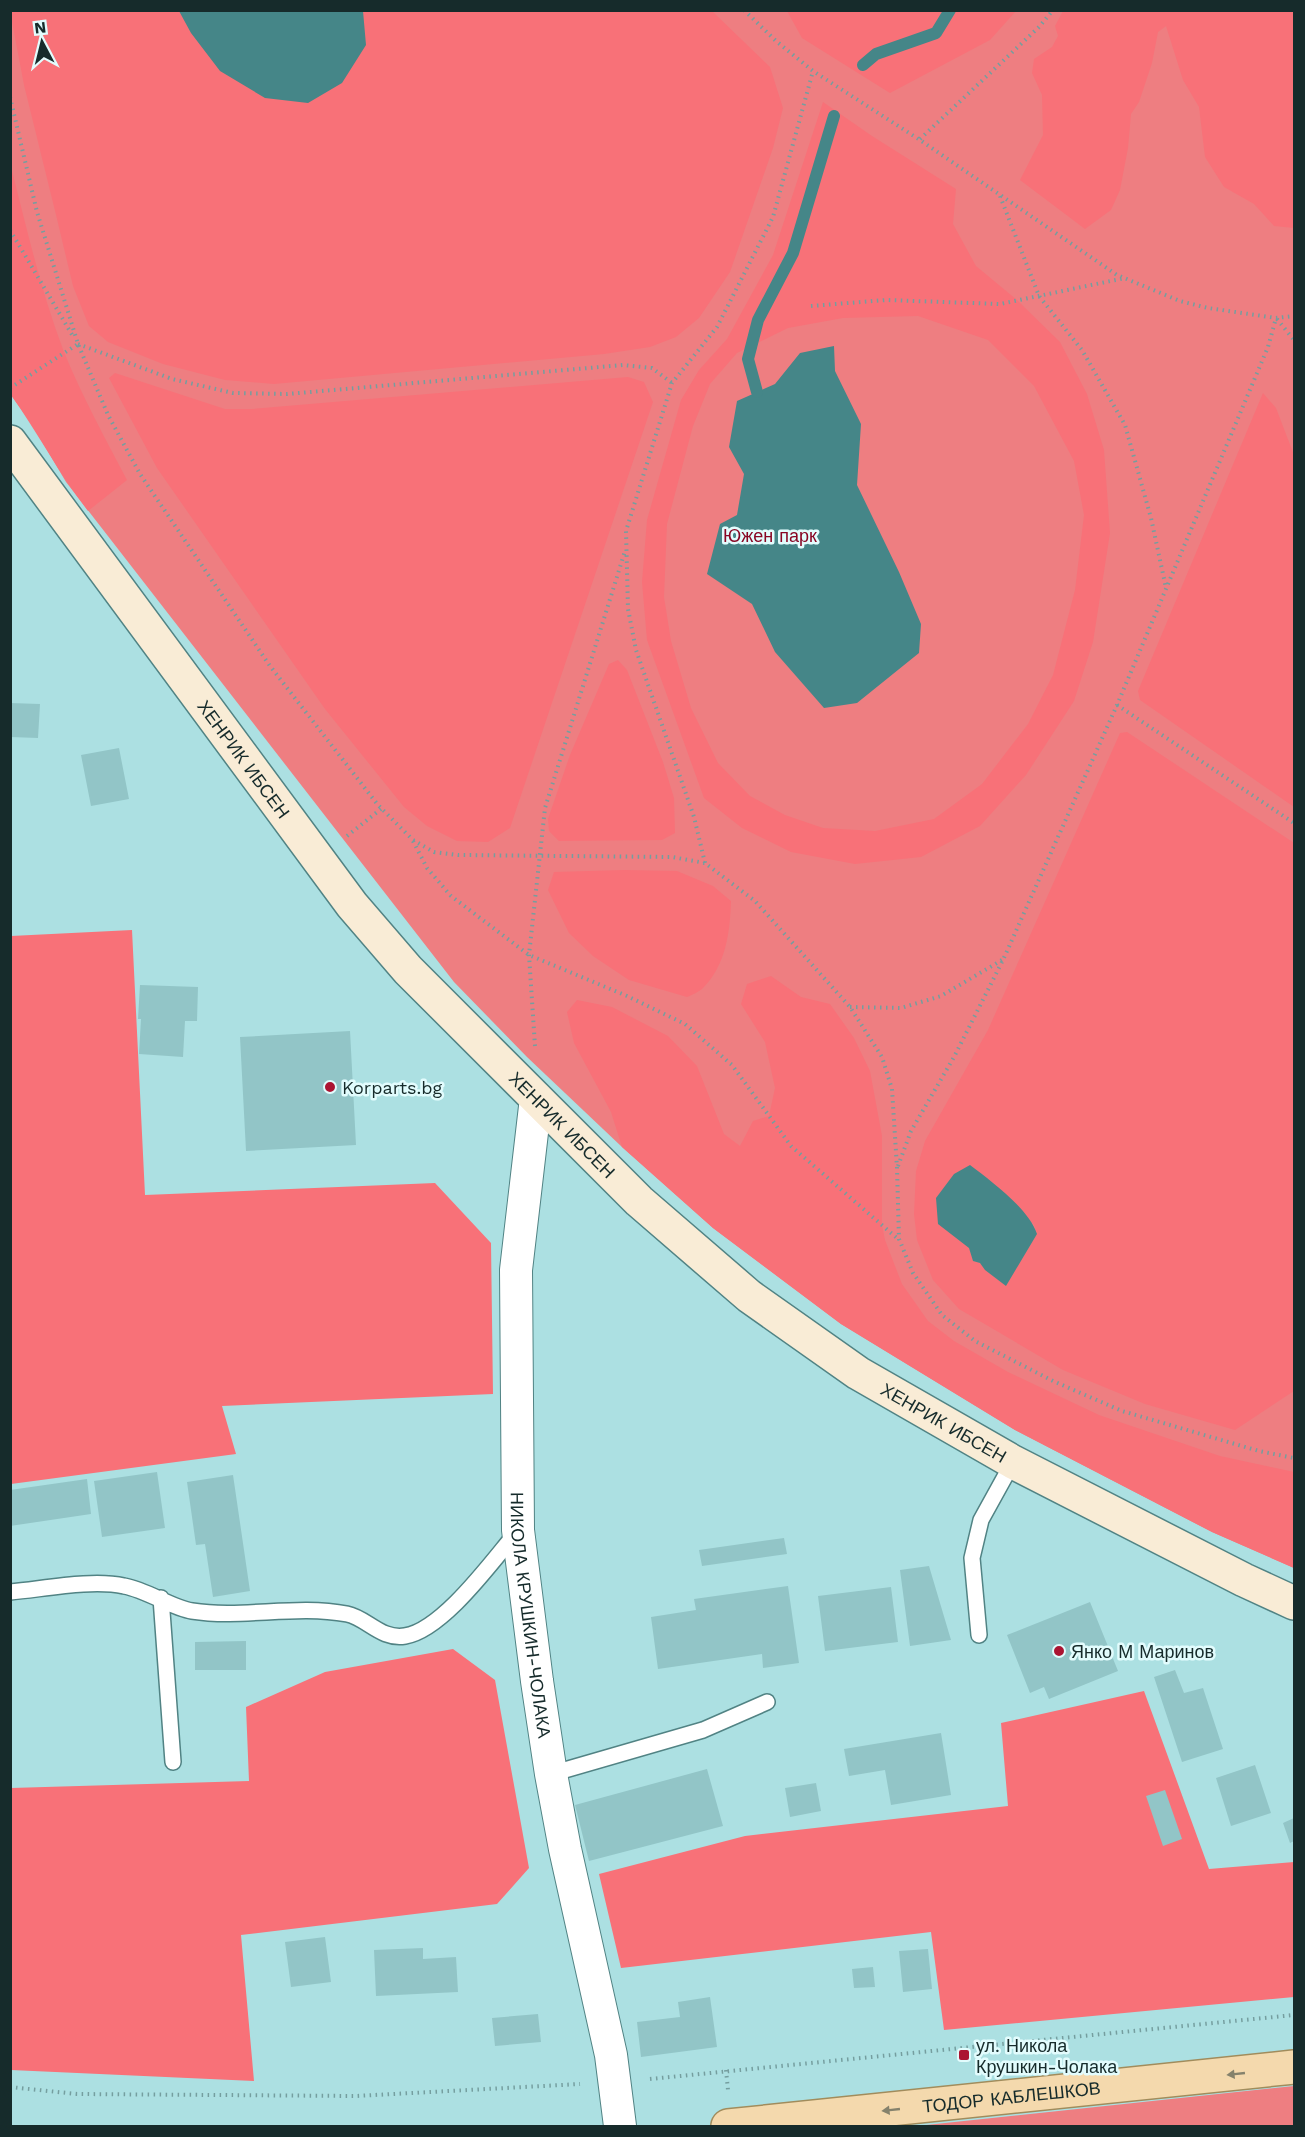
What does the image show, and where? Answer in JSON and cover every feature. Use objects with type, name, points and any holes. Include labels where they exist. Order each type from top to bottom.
[{"type":"main road","name":"ХЕНРИК ИБСЕН","points":[[10,442],[352,905],[408,970],[639,1201],[749,1296],[858,1373],[1013,1462],[1294,1603]]},
{"type":"main road","name":"ТОДОР КАБЛЕШКОВ","points":[[728,2127],[1294,2067]]},
{"type":"street","name":"НИКОЛА КРУШКИН-ЧОЛАКА","points":[[536,1098],[516,1270],[518,1530],[551,1774],[565,1849],[611,2055],[620,2127]]},
{"type":"lane","points":[[979,1635],[972,1558],[981,1520],[1013,1462]]},
{"type":"lane","points":[[10,1592],[105,1584],[124,1586],[161,1598],[190,1611],[228,1613],[310,1610],[350,1614],[380,1632],[405,1636],[433,1624],[458,1602],[518,1530]]},
{"type":"lane","points":[[161,1598],[173,1762]]},
{"type":"lane","points":[[551,1774],[703,1730],[767,1702]]},
{"type":"path","points":[[744,10],[776,41],[813,71],[920,140],[1117,274],[1180,301],[1208,308],[1276,318],[1294,316]]},
{"type":"path","points":[[920,140],[1039,27],[1053,10]]},
{"type":"path","points":[[705,863],[694,818],[636,650],[628,609],[626,531],[672,383],[717,327],[773,217],[813,71]]},
{"type":"path","points":[[10,97],[37,212],[78,344],[108,415],[140,474],[270,666],[381,808],[413,840],[434,852],[458,855],[672,857],[705,863],[755,901],[850,1007],[882,1056],[892,1089],[899,1239],[913,1273],[942,1315],[975,1341],[1053,1382],[1122,1411],[1259,1451],[1294,1458]]},
{"type":"path","points":[[1000,195],[1039,296],[1082,350],[1125,425],[1151,518],[1167,589]]},
{"type":"path","points":[[10,230],[78,344],[172,379],[233,393],[287,394],[623,365],[652,368],[672,383]]},
{"type":"path","points":[[811,306],[886,300],[1000,304],[1126,278]]},
{"type":"path","points":[[1276,318],[1294,340]]},
{"type":"path","points":[[897,1168],[911,1131],[954,1057],[1003,960],[1117,705],[1268,347],[1276,318]]},
{"type":"path","points":[[10,388],[78,344]]},
{"type":"path","points":[[536,1098],[535,1022],[529,955],[545,808],[626,547]]},
{"type":"path","points":[[1117,705],[1294,823]]},
{"type":"path","points":[[347,836],[381,808]]},
{"type":"path","points":[[413,840],[428,868],[451,896],[529,955],[627,996],[686,1024],[732,1065],[791,1146],[899,1239]]},
{"type":"path","points":[[850,1007],[901,1008],[941,996],[1003,960]]},
{"type":"path","points":[[647,2079],[1294,2015]]},
{"type":"path","points":[[726,2070],[728,2091]]},
{"type":"path","points":[[10,2087],[77,2094],[356,2096],[588,2084]]},
{"type":"green space","name":"Южен парк","points":[[10,11],[1294,11],[1294,1568],[1212,1532],[1015,1430],[841,1324],[713,1228],[622,1147],[527,1057],[454,982],[66,482],[31,423],[11,395]]},
{"type":"green space","points":[[1294,2086],[1294,2126],[917,2126]]},
{"type":"shaded area","points":[[10,11],[712,11],[770,67],[783,108],[773,148],[730,272],[699,318],[676,337],[650,347],[604,354],[274,384],[225,380],[163,364],[108,342],[89,326],[73,286],[24,85]]},
{"type":"shaded area","points":[[787,11],[1016,11],[990,40],[890,93],[802,38]]},
{"type":"shaded area","points":[[1063,11],[1294,11],[1294,228],[1274,226],[1254,204],[1224,187],[1205,157],[1199,107],[1183,80],[1166,26],[1158,32],[1152,63],[1139,102],[1131,114],[1128,148],[1120,190],[1111,210],[1085,229],[1020,180],[1043,135],[1042,95],[1032,73],[1034,59],[1052,47],[1058,36],[1055,26]]},
{"type":"shaded area","points":[[823,102],[956,189],[953,224],[976,266],[1017,300],[1060,342],[1087,394],[1104,450],[1110,533],[1093,642],[1074,701],[1026,775],[980,826],[921,857],[855,864],[791,852],[742,828],[704,798],[647,640],[642,582],[647,520],[681,400],[699,370],[727,339],[773,255]],"holes":[[[918,316],[988,340],[1034,386],[1074,461],[1084,515],[1075,590],[1053,675],[1028,724],[982,784],[934,819],[875,831],[823,828],[785,815],[750,796],[718,763],[691,708],[671,641],[664,597],[667,524],[693,426],[710,384],[737,353],[788,328],[843,318]]]},
{"type":"shaded area","points":[[11,167],[41,283],[64,352],[86,401],[127,480],[88,511],[11,395]]},
{"type":"shaded area","points":[[115,373],[225,409],[252,409],[628,377],[644,382],[653,402],[510,828],[488,842],[457,841],[427,826],[404,807],[325,709],[157,468],[109,378]]},
{"type":"shaded area","points":[[1263,393],[1276,408],[1294,455],[1294,807],[1140,700],[1138,691]]},
{"type":"shaded area","points":[[618,660],[627,670],[663,762],[674,798],[675,833],[662,840],[559,841],[549,831],[548,819],[570,755],[609,664]]},
{"type":"shaded area","points":[[1127,732],[1294,843],[1294,1391],[1235,1430],[1145,1404],[1063,1370],[959,1309],[933,1280],[917,1240],[914,1214],[916,1171],[925,1141],[988,1030],[1120,733]],"holes":[[[1003,1191],[1034,1225],[1037,1234],[1006,1285],[980,1263],[973,1261],[969,1248]]]},
{"type":"shaded area","points":[[677,871],[713,886],[731,901],[728,936],[722,959],[711,979],[697,992],[687,997],[629,980],[593,956],[569,933],[548,890],[554,872]]},
{"type":"shaded area","points":[[132,930],[145,1195],[435,1183],[491,1243],[493,1394],[222,1406],[236,1454],[11,1484],[11,936]]},
{"type":"shaded area","points":[[771,976],[801,997],[830,1004],[854,1038],[870,1071],[882,1136],[882,1225],[885,1240],[902,1284],[928,1321],[954,1341],[1008,1372],[1099,1415],[1220,1456],[1294,1472],[1294,1568],[1212,1532],[1015,1430],[841,1324],[713,1228],[622,1147],[611,1112],[574,1043],[567,1012],[577,1000],[612,1007],[668,1036],[697,1066],[724,1134],[740,1146],[753,1121],[769,1116],[775,1088],[765,1042],[741,1004],[747,984]]},
{"type":"shaded area","points":[[453,1649],[495,1680],[529,1868],[497,1904],[241,1935],[254,2081],[11,2070],[11,1788],[249,1781],[246,1707],[325,1672]]},
{"type":"shaded area","points":[[1144,1691],[1209,1869],[1294,1862],[1294,1997],[944,2030],[931,1932],[621,1968],[599,1874],[745,1836],[1008,1806],[1001,1723]]},
{"type":"water","points":[[179,11],[363,11],[366,45],[342,83],[308,103],[265,98],[220,71],[191,33]]},
{"type":"water","points":[[834,346],[835,371],[861,424],[857,485],[921,624],[919,653],[857,703],[824,708],[775,652],[752,604],[707,574],[720,524],[737,515],[744,474],[729,447],[737,401],[775,384],[800,353]]},
{"type":"water","points":[[970,1165],[1018,1205],[1037,1234],[1006,1286],[985,1270],[980,1263],[973,1261],[969,1248],[938,1224],[936,1198],[954,1174]]},
{"type":"building","points":[[10,703],[40,704],[38,738],[10,737]]},
{"type":"building","points":[[119,748],[129,799],[91,806],[81,755]]},
{"type":"building","points":[[140,985],[198,987],[197,1021],[185,1021],[183,1057],[139,1054]]},
{"type":"building","points":[[350,1031],[356,1145],[246,1151],[240,1037]]},
{"type":"building","points":[[157,1472],[165,1528],[102,1537],[94,1481]]},
{"type":"building","points":[[233,1475],[250,1591],[213,1597],[205,1544],[196,1545],[187,1482]]},
{"type":"building","points":[[87,1479],[91,1514],[10,1526],[10,1490]]},
{"type":"building","points":[[784,1538],[787,1554],[702,1566],[699,1550]]},
{"type":"building","points":[[929,1566],[951,1640],[910,1646],[900,1570]]},
{"type":"building","points":[[788,1586],[799,1663],[763,1668],[762,1654],[658,1669],[651,1617],[696,1610],[694,1599]]},
{"type":"building","points":[[891,1587],[898,1642],[825,1651],[818,1596]]},
{"type":"building","points":[[1090,1602],[1118,1671],[1049,1699],[1044,1687],[1030,1693],[1007,1635]]},
{"type":"building","points":[[246,1641],[246,1670],[195,1670],[195,1642]]},
{"type":"building","points":[[1175,1670],[1184,1693],[1203,1688],[1223,1749],[1182,1762],[1154,1677]]},
{"type":"building","points":[[941,1733],[951,1795],[891,1805],[885,1770],[849,1776],[844,1749]]},
{"type":"building","points":[[1255,1765],[1271,1813],[1231,1826],[1216,1778]]},
{"type":"building","points":[[707,1769],[723,1826],[589,1861],[575,1805]]},
{"type":"building","points":[[816,1783],[821,1811],[790,1817],[785,1788]]},
{"type":"building","points":[[1165,1790],[1182,1839],[1163,1846],[1146,1796]]},
{"type":"building","points":[[1294,1818],[1294,1841],[1290,1843],[1283,1823]]},
{"type":"building","points":[[325,1937],[331,1982],[291,1987],[285,1942]]},
{"type":"building","points":[[423,1948],[423,1959],[456,1957],[458,1992],[376,1996],[374,1950]]},
{"type":"building","points":[[928,1949],[932,1989],[903,1992],[899,1951]]},
{"type":"building","points":[[873,1967],[875,1987],[854,1988],[852,1969]]},
{"type":"building","points":[[710,1997],[717,2047],[641,2057],[637,2022],[680,2017],[678,2002]]},
{"type":"building","points":[[538,2014],[541,2042],[495,2046],[492,2018]]},
{"type":"waterway","points":[[863,65],[876,54],[936,33],[950,10]]},
{"type":"waterway","points":[[757,392],[748,359],[758,320],[793,253],[834,116]]},
{"type":"place","name":"Korparts.bg","points":[[330,1087]]},
{"type":"place","name":"Янко М Маринов","points":[[1059,1651]]},
{"type":"place","name":"ул. Никола Крушкин-Чолака","points":[[964,2055]]}]
